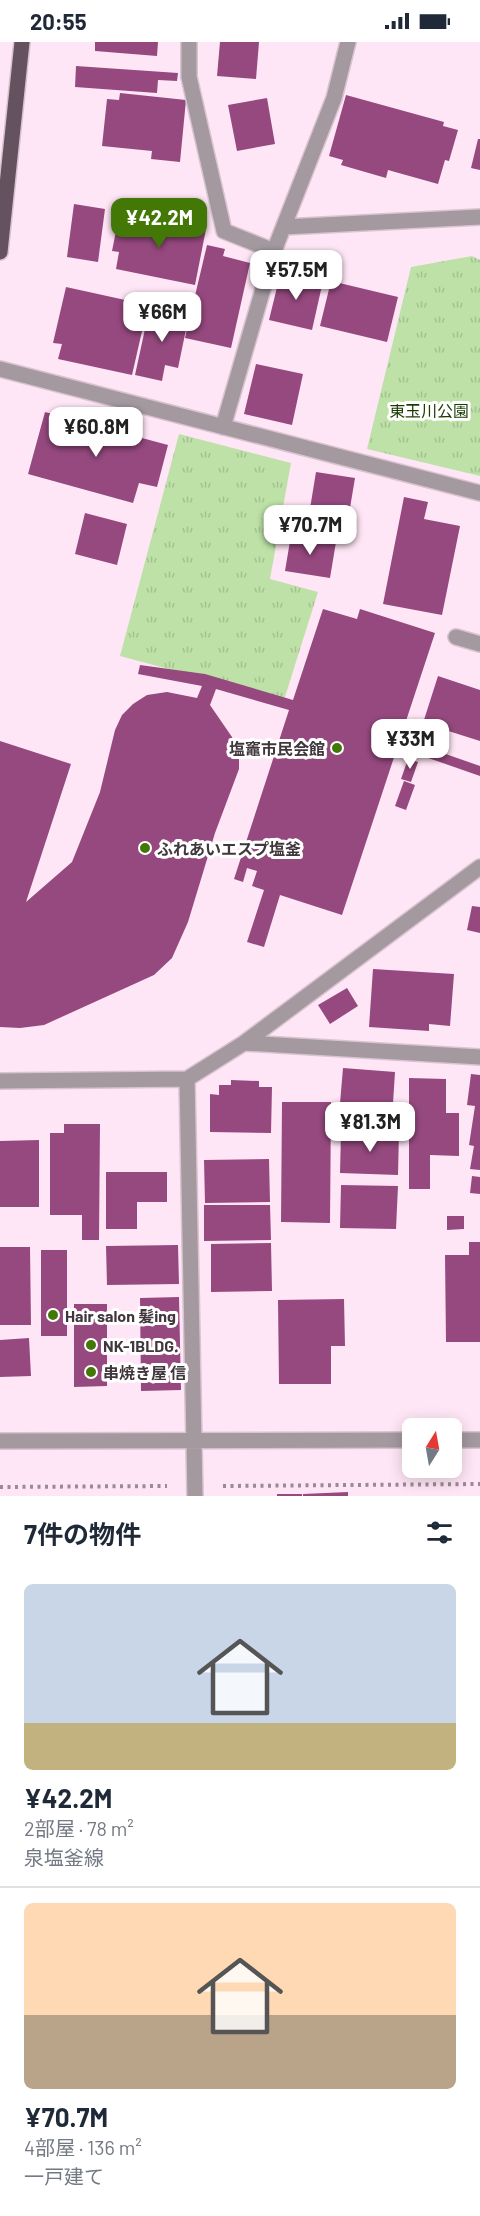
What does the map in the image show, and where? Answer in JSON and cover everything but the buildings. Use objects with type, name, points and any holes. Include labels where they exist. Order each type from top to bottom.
[{"type":"main road","points":[[0,252],[22,42]]},
{"type":"street","points":[[189,42],[189,77],[224,231],[274,251]]},
{"type":"street","points":[[223,427],[274,251],[334,98],[348,42]]},
{"type":"street","points":[[284,227],[480,217]]},
{"type":"street","points":[[0,369],[480,493]]},
{"type":"street","points":[[456,637],[480,644]]},
{"type":"street","points":[[0,1081],[187,1079],[244,1043],[480,867]]},
{"type":"street","points":[[244,1043],[480,1057]]},
{"type":"street","points":[[187,1079],[195,1491]]},
{"type":"street","points":[[0,1441],[402,1440]]},
{"type":"street","points":[[462,1440],[480,1440]]},
{"type":"path","points":[[0,1487],[195,1491],[480,1484]]},
{"type":"green space","name":"東玉川公園","points":[[472,256],[480,260],[480,476],[367,449],[411,267]]},
{"type":"green space","points":[[179,434],[291,463],[270,579],[318,592],[284,700],[120,656]]},
{"type":"place","name":"塩竈市民会館","points":[[337,748]]},
{"type":"place","name":"ふれあいエスプ塩釜","points":[[145,848]]},
{"type":"place","name":"Hair salon 髪ing","points":[[53,1315]]},
{"type":"place","name":"NK-1BLDG.","points":[[91,1345]]},
{"type":"place","name":"串焼き屋 信","points":[[91,1372]]}]
